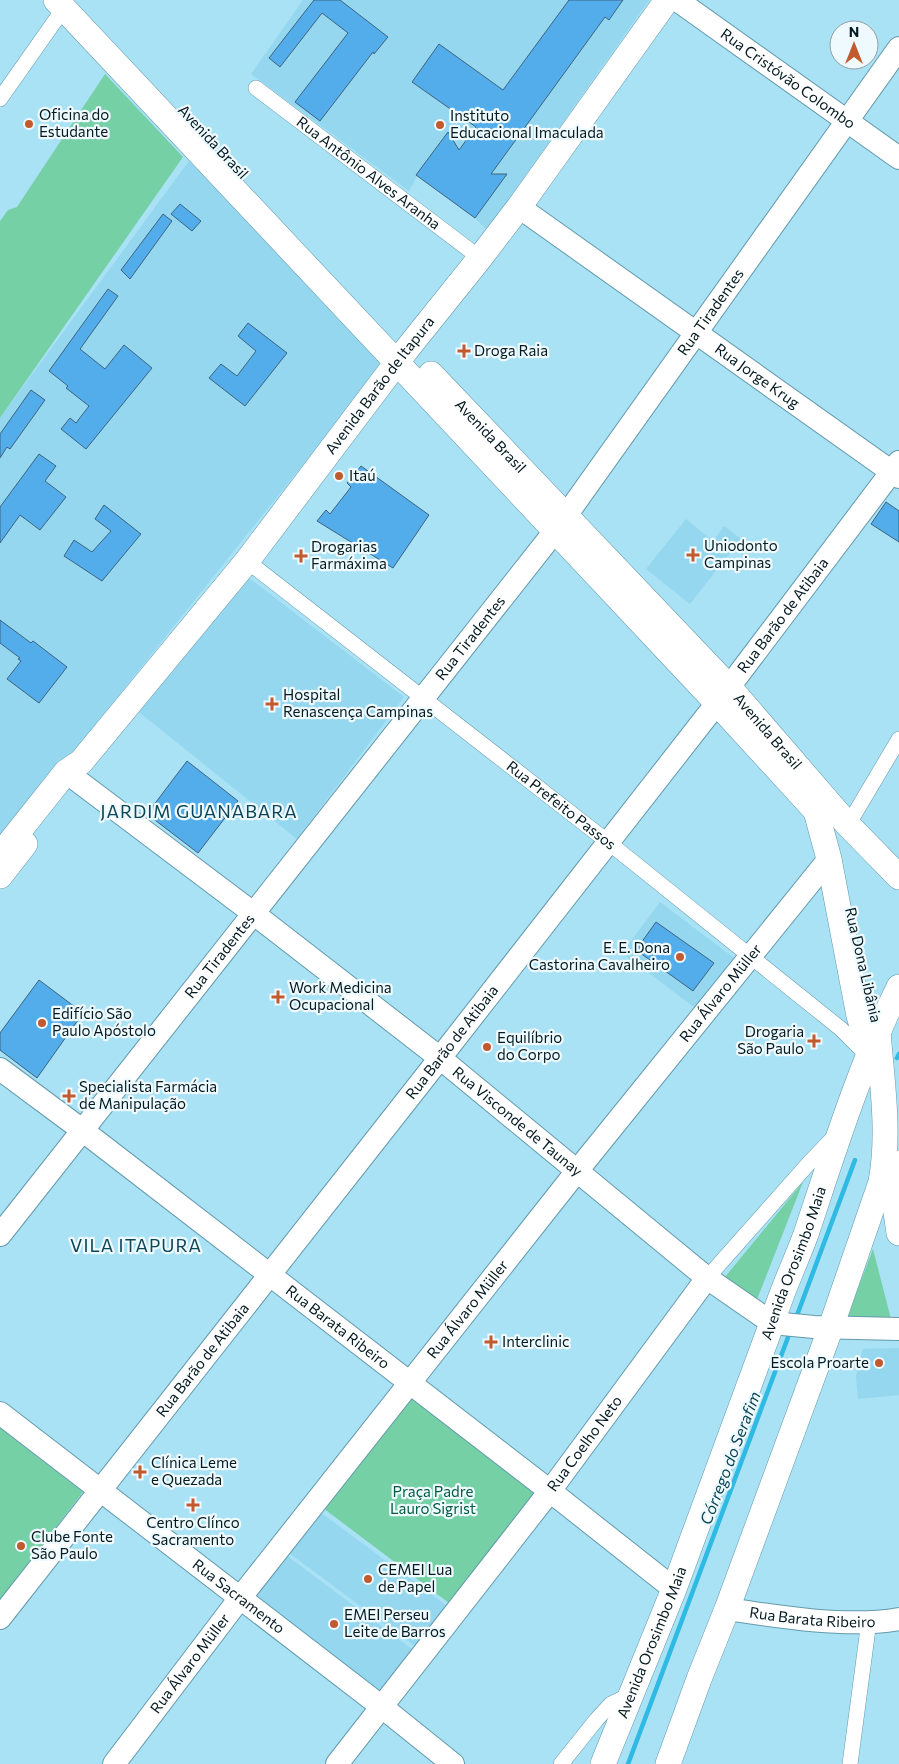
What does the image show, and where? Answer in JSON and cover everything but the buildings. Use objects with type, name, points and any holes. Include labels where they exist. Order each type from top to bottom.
[{"type":"main road","name":"Avenida Barão de Itapura","points":[[0,855],[73,771],[247,560],[402,356],[519,207],[667,0]]},
{"type":"main road","name":"Rua Cristóvão Colombo","points":[[677,0],[899,158]]},
{"type":"main road","name":"Avenida Brasil","points":[[66,3],[723,695],[899,877]]},
{"type":"main road","name":"Rua Tiradentes","points":[[0,1235],[560,523],[899,48]]},
{"type":"main road","name":"Rua Jorge Krug","points":[[519,207],[696,332],[897,470]]},
{"type":"main road","name":"Rua Barão de Atibaia","points":[[0,1618],[440,1058],[897,470]]},
{"type":"main road","name":"Avenida Brasil","points":[[723,695],[816,811],[829,859]]},
{"type":"main road","name":"Avenida Barão de Itapura","points":[[0,876],[64,793],[73,771]]},
{"type":"main road","name":"Rua Visconde de Taunay","points":[[73,771],[440,1058],[707,1278],[779,1324],[899,1329]]},
{"type":"main road","name":"Rua Dona Libânia","points":[[816,811],[830,829],[837,845],[844,875],[892,1164]]},
{"type":"main road","name":"Rua Dona Libânia","points":[[829,859],[859,1016],[872,1047]]},
{"type":"main road","name":"Rua Álvaro Müller","points":[[114,1764],[240,1598],[577,1171],[752,957],[829,859]]},
{"type":"main road","name":"Avenida Orosimbo Maia","points":[[603,1764],[779,1324],[777,1306],[803,1240],[840,1131],[872,1047],[899,987]]},
{"type":"main road","name":"Rua Barata Ribeiro","points":[[0,1069],[269,1274],[674,1589]]},
{"type":"main road","points":[[892,1164],[899,1233]]},
{"type":"main road","points":[[668,1764],[727,1609],[823,1327],[892,1164]]},
{"type":"main road","name":"Rua Coelho Neto","points":[[338,1764],[550,1491],[707,1278]]},
{"type":"main road","name":"Rua Sacramento","points":[[0,1413],[382,1707],[453,1764]]},
{"type":"main road","name":"Rua Barata Ribeiro","points":[[727,1609],[806,1619],[869,1621],[899,1619]]},
{"type":"street","points":[[0,99],[66,3]]},
{"type":"street","name":"Rua Antônio Alves Aranha","points":[[256,88],[480,258]]},
{"type":"street","name":"Rua Prefeito Passos","points":[[247,560],[608,842],[841,1029],[872,1047]]},
{"type":"street","points":[[848,825],[899,739]]},
{"type":"street","name":"Rua Coelho Neto","points":[[707,1278],[809,1162],[840,1131]]},
{"type":"street","points":[[850,1764],[869,1621]]},
{"type":"street","points":[[561,1764],[611,1704],[632,1694]]},
{"type":"shaded area","name":"Instituto Educacional Imaculada","points":[[303,0],[649,0],[487,230],[475,218],[417,176],[409,191],[251,74]]},
{"type":"shaded area","points":[[189,161],[384,363],[0,844],[0,418]]},
{"type":"shaded area","name":"Uniodonto Campinas","points":[[686,519],[713,541],[724,526],[741,539],[690,604],[646,569]]},
{"type":"shaded area","name":"Hospital Renascença Campinas","points":[[249,578],[404,697],[297,839],[139,712]]},
{"type":"shaded area","name":"E. E. Dona Castorina Cavalheiro","points":[[660,902],[738,961],[698,1010],[622,953]]},
{"type":"shaded area","name":"Escola Proarte","points":[[899,1348],[899,1395],[858,1399],[856,1376],[863,1349]]},
{"type":"shaded area","name":"CEMEI Lua de Papel","points":[[320,1512],[447,1606],[416,1647],[289,1553]]},
{"type":"shaded area","name":"EMEI Perseu Leite de Barros","points":[[286,1555],[413,1650],[382,1693],[254,1597]]},
{"type":"green space","points":[[105,74],[183,157],[0,418],[0,221],[8,210],[17,207]]},
{"type":"green space","points":[[803,1182],[756,1302],[725,1277]]},
{"type":"green space","points":[[873,1249],[892,1323],[845,1322]]},
{"type":"green space","name":"Praça Padre Lauro Sigrist","points":[[411,1395],[540,1490],[449,1603],[323,1508]]},
{"type":"green space","name":"Clube Fonte São Paulo","points":[[0,1428],[83,1492],[0,1600]]},
{"type":"waterway","name":"Córrego do Serafim","points":[[897,1058],[899,1054]]},
{"type":"waterway","name":"Córrego do Serafim","points":[[796,1318],[855,1160]]},
{"type":"waterway","name":"Córrego do Serafim","points":[[628,1764],[790,1332]]},
{"type":"place","name":"Oficina do Estudante","points":[[29,124]]},
{"type":"place","name":"Instituto Educacional Imaculada","points":[[440,125]]},
{"type":"place","name":"Droga Raia","points":[[464,351]]},
{"type":"place","name":"Itaú","points":[[339,476]]},
{"type":"place","name":"Uniodonto Campinas","points":[[693,555]]},
{"type":"place","name":"Drogarias Farmáxima","points":[[301,556]]},
{"type":"place","name":"Hospital Renascença Campinas","points":[[272,704]]},
{"type":"place","name":"E. E. Dona Castorina Cavalheiro","points":[[680,957]]},
{"type":"place","name":"Work Medicina Ocupacional","points":[[278,997]]},
{"type":"place","name":"Edifício São Paulo Apóstolo","points":[[42,1023]]},
{"type":"place","name":"Drogaria São Paulo","points":[[814,1041]]},
{"type":"place","name":"Equilíbrio do Corpo","points":[[487,1047]]},
{"type":"place","name":"Specialista Farmácia de Manipulação","points":[[69,1096]]},
{"type":"place","name":"Interclinic","points":[[491,1342]]},
{"type":"place","name":"Escola Proarte","points":[[879,1363]]},
{"type":"place","name":"Clínica Leme e Quezada","points":[[140,1472]]},
{"type":"place","name":"Centro Clínco Sacramento","points":[[193,1505]]},
{"type":"place","name":"Clube Fonte São Paulo","points":[[21,1546]]},
{"type":"place","name":"CEMEI Lua de Papel","points":[[368,1579]]},
{"type":"place","name":"EMEI Perseu Leite de Barros","points":[[334,1624]]},
{"type":"district","name":"JARDIM GUANABARA","points":[[199,812]]},
{"type":"district","name":"VILA ITAPURA","points":[[136,1246]]}]
